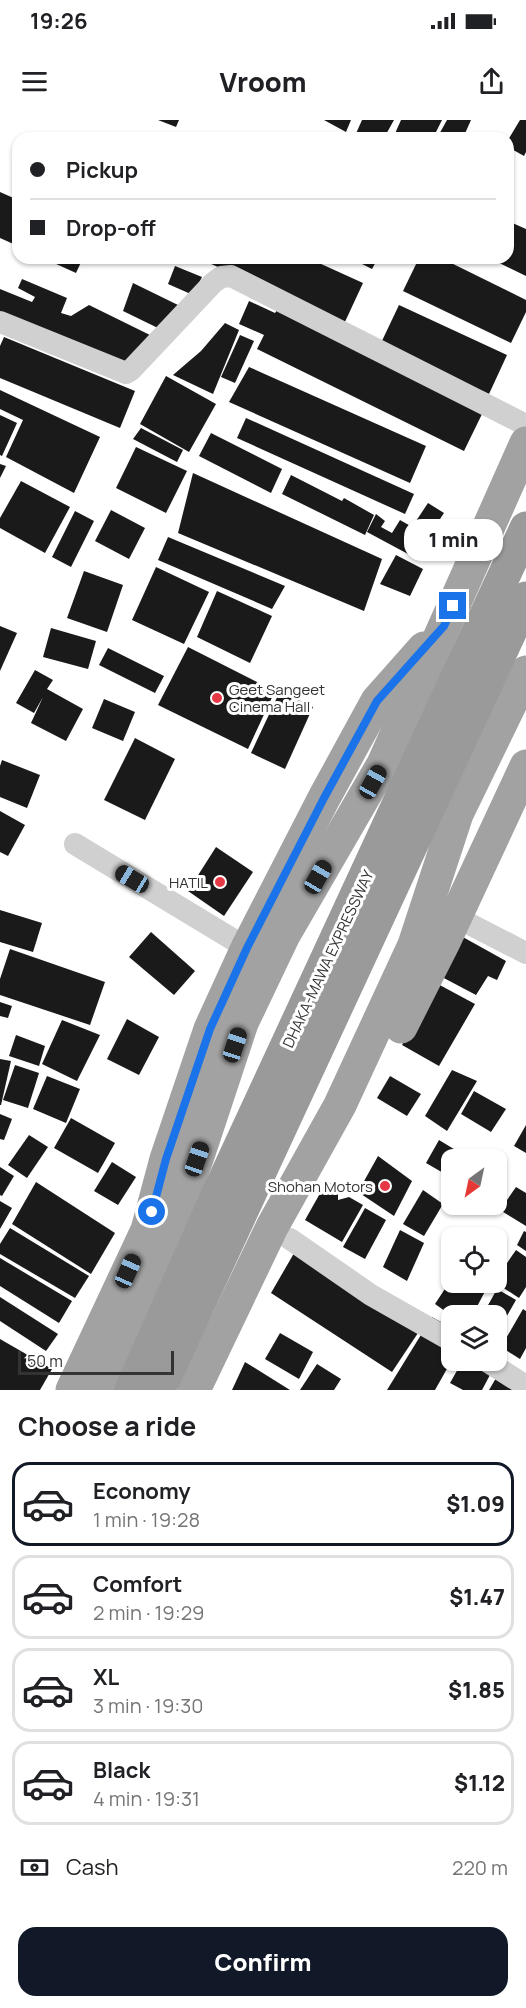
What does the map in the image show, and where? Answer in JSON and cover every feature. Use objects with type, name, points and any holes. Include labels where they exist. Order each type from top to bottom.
[{"type":"highway","points":[[99,1390],[153,1278],[197,1159],[242,1023],[284,934],[383,764],[526,442]]},
{"type":"highway","name":"DHAKA-MAWA EXPRESSWAY","points":[[130,1390],[221,1187],[526,528]]},
{"type":"highway","name":"DHAKA-MAWA EXPRESSWAY","points":[[159,1390],[526,598]]},
{"type":"highway","points":[[72,1390],[147,1230],[166,1159],[210,1029],[247,948],[377,701],[444,626]]},
{"type":"highway","points":[[194,1390],[272,1227],[340,1105],[414,945],[457,814],[526,672]]},
{"type":"highway","points":[[215,1390],[265,1285],[375,1082],[456,917],[526,766]]},
{"type":"street","points":[[0,322],[126,373],[213,283],[221,277],[231,276],[526,425]]},
{"type":"street","points":[[75,844],[247,948]]},
{"type":"street","points":[[456,917],[526,954]]},
{"type":"street","points":[[290,1239],[371,1295],[441,1335]]},
{"type":"street","points":[[502,1371],[526,1386]]},
{"type":"building","points":[[158,120],[179,120],[176,127]]},
{"type":"building","points":[[324,120],[351,120],[346,132]]},
{"type":"building","points":[[362,120],[394,120],[387,132],[357,132]]},
{"type":"building","points":[[401,120],[442,120],[436,132],[396,132]]},
{"type":"building","points":[[447,120],[471,120],[466,132],[440,132]]},
{"type":"building","points":[[520,120],[526,120],[524,156],[514,150],[513,132]]},
{"type":"building","points":[[0,192],[12,197],[12,243],[0,238]]},
{"type":"building","points":[[514,224],[526,229],[526,276],[501,264],[514,264]]},
{"type":"building","points":[[56,264],[80,264],[76,273]]},
{"type":"building","points":[[211,264],[321,264],[363,283],[344,324]]},
{"type":"building","points":[[362,264],[375,264],[372,269]]},
{"type":"building","points":[[416,264],[453,264],[526,300],[526,312],[511,343],[403,291]]},
{"type":"building","points":[[175,266],[202,277],[193,295],[168,284]]},
{"type":"building","points":[[22,279],[67,298],[61,313],[71,316],[89,305],[152,336],[126,367],[0,313],[0,289],[32,302],[35,297],[18,288]]},
{"type":"building","points":[[133,283],[178,305],[162,330],[123,311]]},
{"type":"building","points":[[249,301],[275,313],[277,310],[483,412],[464,451],[257,349],[264,335],[239,324]]},
{"type":"building","points":[[399,305],[507,355],[489,394],[380,345]]},
{"type":"building","points":[[225,323],[239,330],[213,394],[173,375],[201,351]]},
{"type":"building","points":[[240,335],[254,341],[235,383],[221,377]]},
{"type":"building","points":[[4,337],[135,391],[120,428],[0,378],[0,346]]},
{"type":"building","points":[[249,367],[426,446],[410,483],[229,402]]},
{"type":"building","points":[[166,376],[216,404],[189,452],[140,424]]},
{"type":"building","points":[[0,390],[100,437],[74,493],[6,457],[23,420],[0,409]]},
{"type":"building","points":[[0,415],[17,423],[2,456],[0,455]]},
{"type":"building","points":[[246,418],[414,494],[405,514],[237,438]]},
{"type":"building","points":[[141,428],[183,450],[177,462],[133,439]]},
{"type":"building","points":[[211,433],[282,469],[271,493],[199,456]]},
{"type":"building","points":[[136,447],[187,471],[166,513],[116,488]]},
{"type":"building","points":[[0,464],[6,466],[0,478]]},
{"type":"building","points":[[193,473],[382,559],[364,611],[178,533]]},
{"type":"building","points":[[291,475],[342,501],[344,498],[374,515],[365,535],[282,494]]},
{"type":"building","points":[[21,481],[70,507],[45,553],[0,528],[0,518]]},
{"type":"building","points":[[428,503],[444,513],[430,534],[414,524]]},
{"type":"building","points":[[111,510],[145,528],[129,559],[95,541]]},
{"type":"building","points":[[75,511],[94,521],[71,567],[52,557]]},
{"type":"building","points":[[376,514],[385,521],[381,527],[392,533],[400,520],[421,532],[408,554],[367,532]]},
{"type":"building","points":[[168,537],[285,586],[272,609],[158,560]]},
{"type":"building","points":[[396,555],[423,569],[410,596],[380,584]]},
{"type":"building","points":[[156,567],[209,592],[184,644],[132,620]]},
{"type":"building","points":[[84,571],[123,585],[107,632],[67,618]]},
{"type":"building","points":[[217,591],[272,616],[250,663],[197,637]]},
{"type":"building","points":[[0,626],[17,633],[0,671]]},
{"type":"building","points":[[51,628],[96,641],[88,669],[43,657]]},
{"type":"building","name":"Geet Sangeet Cinema Hall","points":[[188,647],[275,691],[248,749],[158,705]]},
{"type":"building","points":[[108,648],[164,676],[155,693],[99,665]]},
{"type":"building","points":[[35,670],[53,680],[47,689],[83,709],[66,741],[31,723],[43,697],[34,713],[16,703]]},
{"type":"building","points":[[280,691],[313,707],[285,769],[251,753]]},
{"type":"building","points":[[104,699],[135,712],[123,741],[92,728]]},
{"type":"building","points":[[135,738],[175,759],[145,820],[104,800]]},
{"type":"building","points":[[2,760],[40,775],[27,808],[0,797]]},
{"type":"building","points":[[0,811],[25,825],[8,856],[0,852]]},
{"type":"building","name":"HATIL","points":[[216,847],[253,872],[224,916],[188,891]]},
{"type":"building","points":[[0,910],[42,923],[33,952],[0,942]]},
{"type":"building","points":[[151,932],[195,971],[174,995],[129,957]]},
{"type":"building","points":[[461,936],[506,961],[497,980],[488,976],[476,995],[440,976]]},
{"type":"building","points":[[10,949],[105,982],[90,1025],[0,995],[0,979]]},
{"type":"building","points":[[436,983],[475,1004],[439,1066],[402,1045]]},
{"type":"building","points":[[0,1002],[12,1006],[8,1018],[0,1016]]},
{"type":"building","points":[[127,1019],[159,1037],[139,1075],[107,1059]]},
{"type":"building","points":[[62,1020],[100,1035],[77,1081],[42,1064]]},
{"type":"building","points":[[16,1035],[45,1046],[39,1066],[9,1056]]},
{"type":"building","points":[[0,1059],[11,1061],[1,1105],[0,1105]]},
{"type":"building","points":[[15,1065],[39,1073],[28,1108],[3,1100]]},
{"type":"building","points":[[452,1070],[477,1081],[447,1131],[425,1116]]},
{"type":"building","points":[[47,1076],[80,1089],[66,1123],[33,1109]]},
{"type":"building","points":[[390,1076],[421,1094],[407,1116],[377,1098]]},
{"type":"building","points":[[474,1091],[506,1109],[491,1132],[461,1114]]},
{"type":"building","points":[[0,1114],[12,1119],[4,1140],[0,1139]]},
{"type":"building","points":[[71,1118],[115,1143],[98,1173],[54,1148]]},
{"type":"building","points":[[526,1125],[526,1153],[514,1146]]},
{"type":"building","points":[[29,1135],[48,1147],[27,1178],[8,1165]]},
{"type":"building","points":[[439,1140],[454,1149],[441,1149],[441,1172],[426,1163]]},
{"type":"building","name":"Shohan Motors","points":[[378,1156],[412,1181],[394,1216],[358,1192]]},
{"type":"building","points":[[112,1162],[136,1177],[118,1205],[94,1191]]},
{"type":"building","points":[[0,1167],[14,1176],[2,1196],[0,1195]]},
{"type":"building","points":[[327,1181],[338,1188],[338,1200],[349,1197],[363,1205],[342,1242],[305,1220]]},
{"type":"building","points":[[36,1182],[115,1233],[91,1274],[12,1224]]},
{"type":"building","points":[[516,1187],[526,1193],[526,1226],[507,1214],[507,1200]]},
{"type":"building","points":[[423,1190],[441,1203],[441,1207],[424,1236],[403,1224]]},
{"type":"building","points":[[0,1201],[12,1208],[0,1229]]},
{"type":"building","points":[[365,1208],[386,1220],[365,1259],[343,1247]]},
{"type":"building","points":[[10,1228],[89,1276],[75,1298],[0,1254],[0,1244]]},
{"type":"building","points":[[400,1230],[424,1243],[407,1281],[383,1267]]},
{"type":"building","points":[[524,1231],[526,1232],[526,1251],[517,1245]]},
{"type":"building","points":[[297,1248],[418,1333],[392,1372],[271,1293]]},
{"type":"building","points":[[516,1250],[526,1257],[526,1287],[519,1298],[507,1290],[507,1263]]},
{"type":"building","points":[[0,1258],[72,1301],[59,1323],[0,1286]]},
{"type":"building","points":[[442,1293],[484,1293],[478,1305],[441,1305],[441,1308],[435,1304]]},
{"type":"building","points":[[495,1293],[504,1293],[516,1300],[507,1316],[507,1305],[488,1305]]},
{"type":"building","points":[[0,1297],[58,1334],[46,1351],[0,1321]]},
{"type":"building","points":[[523,1309],[526,1311],[526,1348],[520,1359],[507,1351],[507,1337]]},
{"type":"building","points":[[432,1317],[441,1322],[441,1371],[446,1371],[435,1390],[387,1390]]},
{"type":"building","points":[[280,1333],[313,1352],[299,1379],[265,1359]]},
{"type":"building","points":[[0,1339],[52,1369],[40,1390],[0,1390]]},
{"type":"building","points":[[245,1362],[290,1390],[232,1390]]},
{"type":"building","points":[[317,1364],[341,1379],[334,1390],[300,1390]]},
{"type":"building","points":[[507,1364],[517,1390],[489,1390],[500,1371],[507,1371]]},
{"type":"building","points":[[457,1371],[492,1371],[482,1390],[463,1390],[450,1383]]},
{"type":"place","name":"Geet Sangeet Cinema Hall","points":[[217,698]]},
{"type":"place","name":"HATIL","points":[[220,882]]},
{"type":"place","name":"Shohan Motors","points":[[385,1186]]},
{"type":"route","points":[[152,1212],[166,1159],[210,1029],[247,948],[377,701],[444,626],[453,606]]}]
